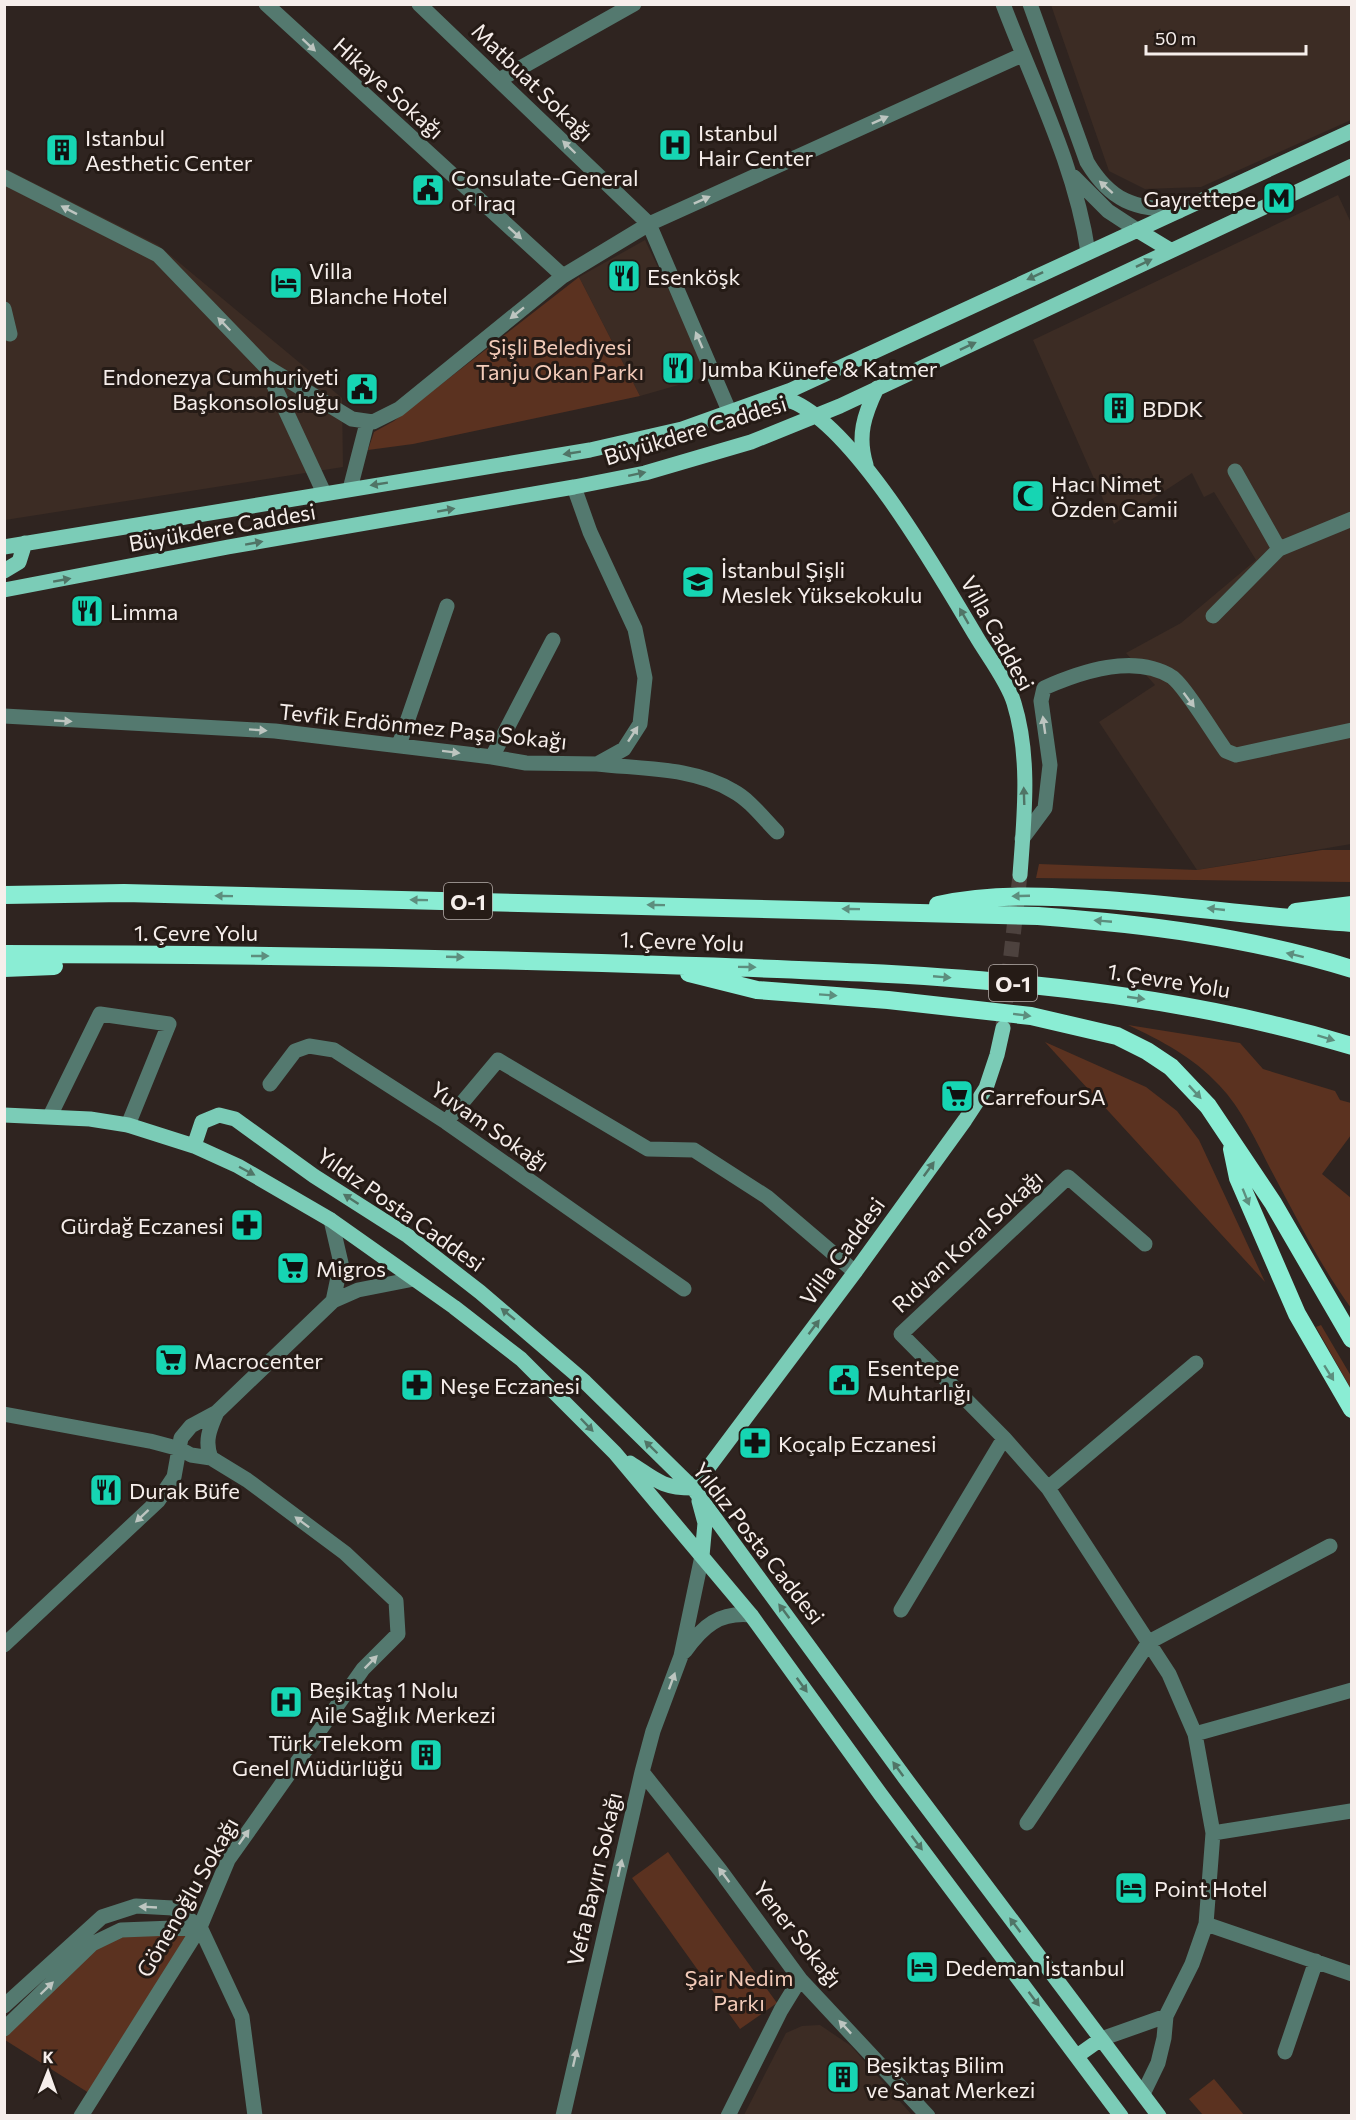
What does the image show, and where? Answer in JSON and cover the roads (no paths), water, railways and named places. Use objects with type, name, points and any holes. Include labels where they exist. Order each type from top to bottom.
[{"type":"highway","name":"1. Çevre Yolu","points":[[4,893],[124,893],[1038,916],[1164,928],[1246,942],[1352,969]]},
{"type":"highway","points":[[909,911],[971,898],[1042,895],[1352,923]]},
{"type":"highway","points":[[1274,916],[1352,905]]},
{"type":"highway","name":"1. Çevre Yolu","points":[[4,954],[444,957],[894,973],[1069,988],[1233,1014],[1352,1046]]},
{"type":"highway","points":[[4,968],[76,965],[159,956]]},
{"type":"highway","points":[[668,965],[757,990],[888,1000],[1020,1014],[1118,1036],[1171,1067],[1208,1106],[1273,1203],[1352,1339]]},
{"type":"highway","points":[[1231,1141],[1238,1178],[1279,1274],[1318,1353],[1352,1409]]},
{"type":"main road","name":"Büyükdere Caddesi","points":[[4,547],[590,450],[672,431],[774,397],[1352,131]]},
{"type":"main road","name":"Büyükdere Caddesi","points":[[4,590],[574,487],[645,472],[751,442],[815,417],[1352,166]]},
{"type":"main road","points":[[1137,230],[1170,250]]},
{"type":"main road","points":[[868,471],[862,450],[861,432],[864,416],[877,388]]},
{"type":"main road","name":"Villa Caddesi","points":[[774,397],[796,403],[815,417],[835,433],[868,471],[941,577],[1014,701],[1023,745],[1020,875]]},
{"type":"main road","points":[[4,571],[19,562],[25,543]]},
{"type":"main road","name":"Villa Caddesi","points":[[693,1488],[855,1272],[986,1088],[1003,1028]]},
{"type":"main road","points":[[4,1115],[50,1116],[128,1125],[194,1146],[268,1182],[331,1220],[521,1359],[615,1454],[751,1615],[881,1795],[1121,2115]]},
{"type":"main road","name":"Yıldız Posta Caddesi","points":[[194,1146],[202,1122],[219,1115],[235,1119],[314,1176],[408,1236],[520,1323],[693,1488],[1101,2039],[1160,2115]]},
{"type":"main road","points":[[615,1454],[659,1484],[674,1488],[693,1488],[702,1507],[705,1523],[702,1556]]},
{"type":"main road","points":[[1077,2056],[1101,2039]]},
{"type":"street","name":"Hikaye Sokağı","points":[[266,4],[563,276]]},
{"type":"street","name":"Matbuat Sokağı","points":[[419,4],[649,224],[730,413]]},
{"type":"street","points":[[499,80],[634,4]]},
{"type":"street","points":[[1003,4],[1072,175],[1081,205],[1088,252]]},
{"type":"street","points":[[1030,4],[1087,162],[1100,184],[1135,206],[1179,211]]},
{"type":"street","points":[[4,177],[158,255],[265,366],[352,419],[367,423],[399,409],[563,276],[649,224],[1022,55]]},
{"type":"street","points":[[1038,93],[1058,83]]},
{"type":"street","points":[[1072,175],[1108,212],[1137,230]]},
{"type":"street","points":[[4,309],[10,334]]},
{"type":"street","points":[[265,366],[324,493]]},
{"type":"street","points":[[350,489],[367,423]]},
{"type":"street","points":[[1235,471],[1279,549]]},
{"type":"street","name":"Tevfik Erdönmez Paşa Sokağı","points":[[4,716],[264,730],[492,756],[526,763],[597,764],[624,748],[640,724],[645,678],[635,629],[590,532],[574,487]]},
{"type":"street","points":[[1213,616],[1279,549],[1352,519]]},
{"type":"street","points":[[399,745],[447,606]]},
{"type":"street","points":[[492,756],[553,640]]},
{"type":"street","points":[[1022,839],[1044,808],[1050,765],[1041,701],[1044,688],[1064,679],[1105,667],[1144,667],[1173,677],[1226,751],[1236,755],[1352,729]]},
{"type":"street","points":[[597,764],[671,772],[711,780],[735,792],[777,832]]},
{"type":"street","points":[[50,1116],[100,1014],[169,1024],[128,1125]]},
{"type":"street","name":"Yuvam Sokağı","points":[[270,1084],[295,1051],[309,1046],[334,1050],[446,1122],[684,1289]]},
{"type":"street","points":[[446,1122],[498,1060],[648,1149],[694,1150],[767,1197],[855,1272]]},
{"type":"street","name":"Rıdvan Koral Sokağı","points":[[1004,1438],[901,1334],[1068,1177],[1144,1244]]},
{"type":"street","points":[[331,1220],[341,1263],[333,1301]]},
{"type":"street","points":[[4,1645],[158,1501],[174,1478],[181,1438],[191,1426],[217,1412],[333,1301],[358,1290],[414,1279]]},
{"type":"street","points":[[1048,1488],[1196,1363]]},
{"type":"street","points":[[211,1458],[207,1448],[209,1432],[217,1412]]},
{"type":"street","name":"Gönenoğlu Sokağı","points":[[4,1414],[180,1449],[191,1455],[211,1458],[256,1487],[345,1553],[396,1602],[398,1634],[363,1669],[228,1860],[200,1927],[81,2115]]},
{"type":"street","points":[[901,1610],[1004,1438],[1048,1488],[1169,1674],[1195,1734],[1213,1833],[1206,1924],[1192,1964],[1166,2016],[1158,2063],[1143,2094]]},
{"type":"street","points":[[1027,1823],[1149,1642],[1330,1546]]},
{"type":"street","points":[[681,1656],[702,1556]]},
{"type":"street","points":[[681,1656],[698,1634],[717,1618],[735,1613],[751,1615]]},
{"type":"street","name":"Vefa Bayırı Sokağı","points":[[563,2115],[642,1772],[653,1731],[681,1656]]},
{"type":"street","points":[[1195,1734],[1352,1690]]},
{"type":"street","name":"Yener Sokağı","points":[[642,1772],[692,1832],[800,1979],[928,2115]]},
{"type":"street","points":[[1213,1833],[1351,1811]]},
{"type":"street","points":[[4,2006],[102,1917],[136,1906],[173,1908],[200,1927],[242,2017],[255,2115]]},
{"type":"street","points":[[1206,1924],[1352,1974]]},
{"type":"street","points":[[4,2029],[92,1944],[122,1930],[200,1927]]},
{"type":"street","points":[[1285,2052],[1316,1961]]},
{"type":"street","points":[[728,2115],[781,2010],[800,1979]]},
{"type":"street","points":[[1101,2039],[1166,2016]]},
{"type":"tunnel","points":[[1003,1025],[1020,875]]},
{"type":"place","name":"Istanbul Hair Center","points":[[675,145]]},
{"type":"place","name":"Istanbul Aesthetic Center","points":[[62,150]]},
{"type":"place","name":"Consulate-General of Iraq","points":[[428,190]]},
{"type":"place","name":"Gayrettepe","points":[[1279,198]]},
{"type":"place","name":"Esenköşk","points":[[624,276]]},
{"type":"place","name":"Villa Blanche Hotel","points":[[286,283]]},
{"type":"place","name":"Jumba Künefe & Katmer","points":[[678,368]]},
{"type":"place","name":"Endonezya Cumhuriyeti Başkonsolosluğu","points":[[362,389]]},
{"type":"place","name":"BDDK","points":[[1119,408]]},
{"type":"place","name":"Hacı Nimet Özden Camii","points":[[1028,496]]},
{"type":"place","name":"İstanbul Şişli Meslek Yüksekokulu","points":[[698,582]]},
{"type":"place","name":"Limma","points":[[87,611]]},
{"type":"place","name":"CarrefourSA","points":[[957,1096]]},
{"type":"place","name":"Gürdağ Eczanesi","points":[[247,1225]]},
{"type":"place","name":"Migros","points":[[293,1268]]},
{"type":"place","name":"Macrocenter","points":[[171,1360]]},
{"type":"place","name":"Esentepe Muhtarlığı","points":[[844,1380]]},
{"type":"place","name":"Neşe Eczanesi","points":[[417,1385]]},
{"type":"place","name":"Koçalp Eczanesi","points":[[755,1443]]},
{"type":"place","name":"Durak Büfe","points":[[106,1490]]},
{"type":"place","name":"Beşiktaş 1 Nolu Aile Sağlık Merkezi","points":[[286,1702]]},
{"type":"place","name":"Türk Telekom Genel Müdürlüğü","points":[[426,1755]]},
{"type":"place","name":"Point Hotel","points":[[1131,1888]]},
{"type":"place","name":"Dedeman İstanbul","points":[[922,1967]]},
{"type":"place","name":"Beşiktaş Bilim ve Sanat Merkezi","points":[[843,2077]]},
{"type":"park label","name":"Şişli Belediyesi Tanju Okan Parkı","points":[[560,358]]},
{"type":"park label","name":"Şair Nedim Parkı","points":[[739,1990]]}]
